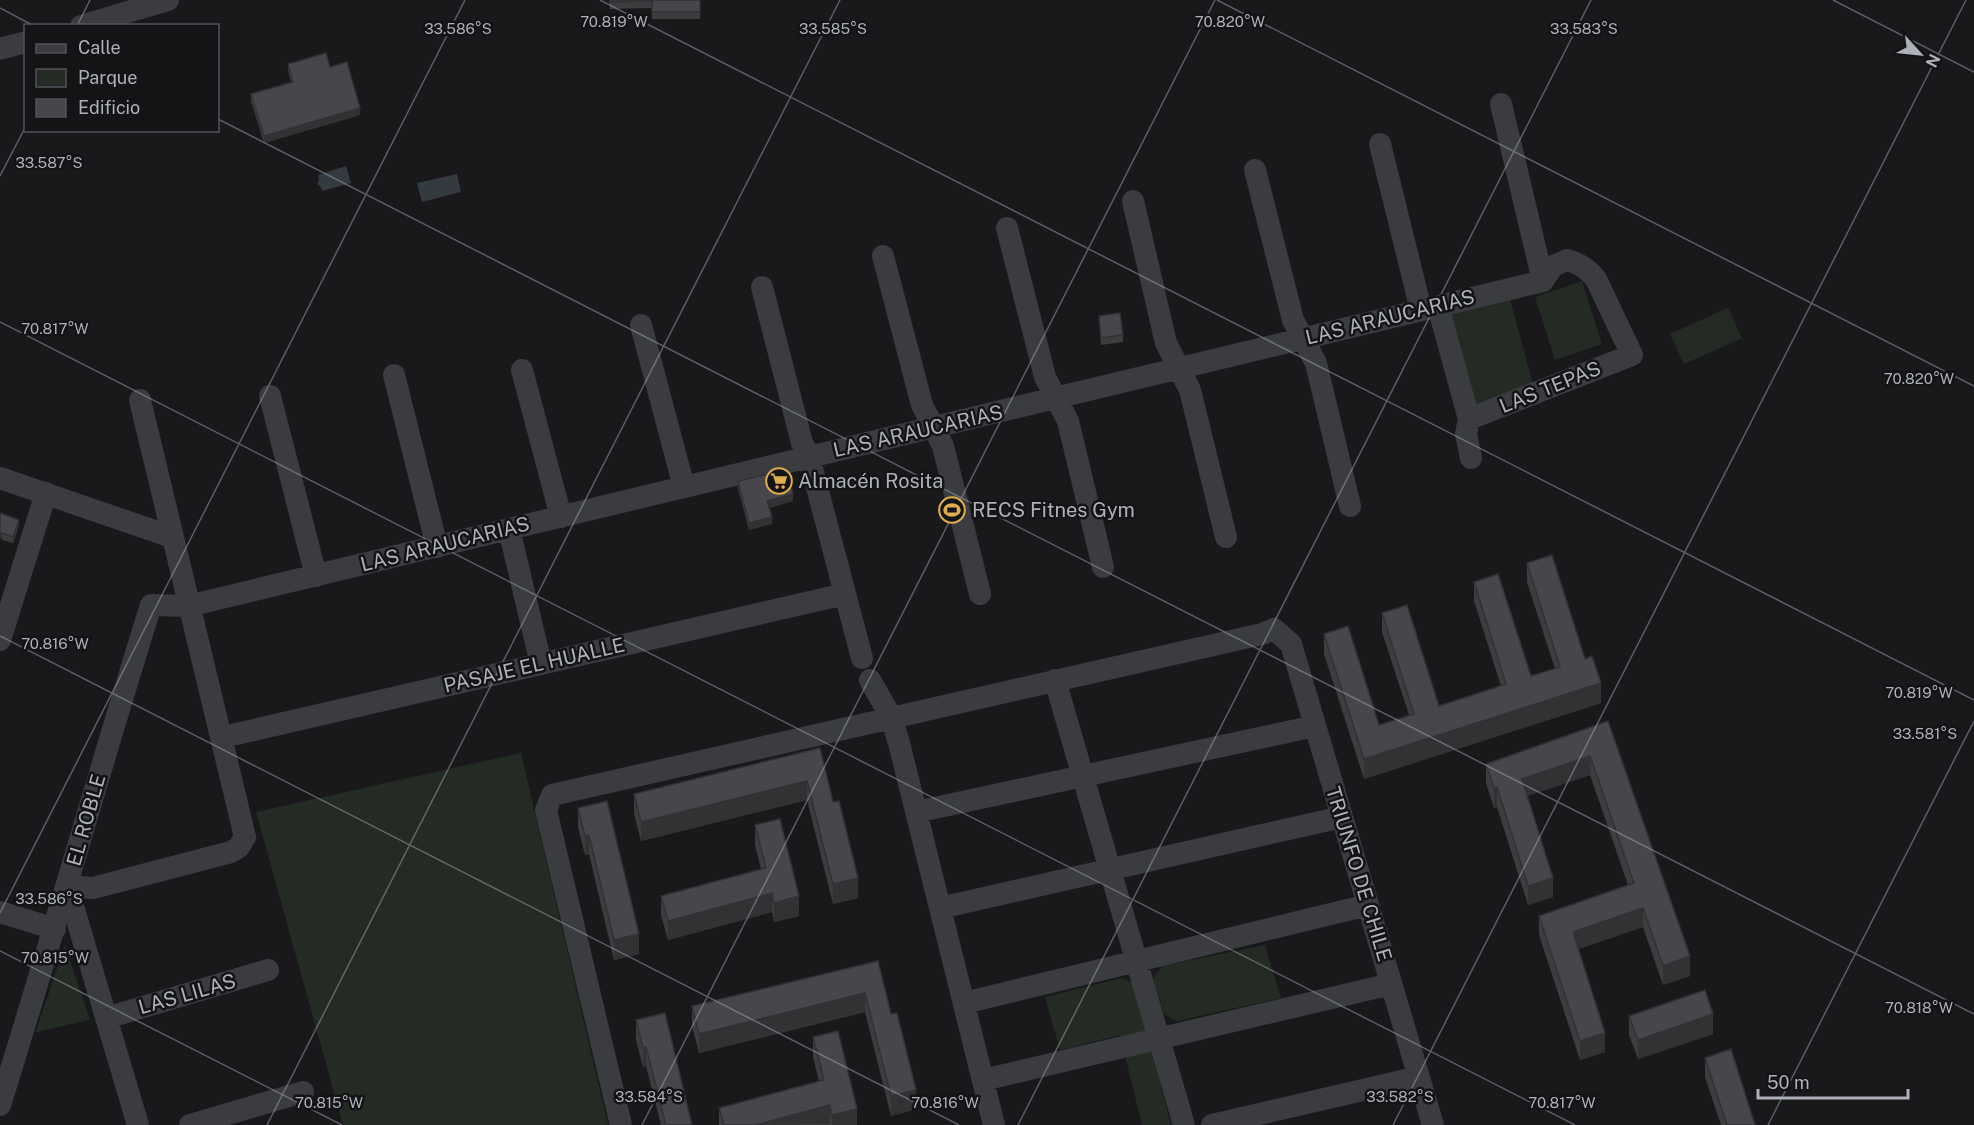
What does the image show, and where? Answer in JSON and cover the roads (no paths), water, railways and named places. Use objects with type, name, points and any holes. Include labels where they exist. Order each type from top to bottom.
[{"type":"street","points":[[88,24],[168,0]]},
{"type":"street","points":[[0,49],[24,43]]},
{"type":"street","points":[[1501,104],[1542,281]]},
{"type":"street","points":[[1380,144],[1430,308],[1469,419],[1466,434],[1472,458]]},
{"type":"street","points":[[1255,170],[1293,320],[1316,363],[1350,506]]},
{"type":"street","points":[[1133,201],[1166,343],[1190,390],[1226,537]]},
{"type":"street","points":[[1007,228],[1045,377],[1068,421],[1103,567]]},
{"type":"street","points":[[883,256],[922,405],[943,446],[980,594]]},
{"type":"street","name":"LAS TEPAS","points":[[1469,419],[1632,355],[1590,271],[1581,264],[1567,260],[1553,266],[1542,281]]},
{"type":"street","name":"LAS ARAUCARIAS","points":[[188,606],[1542,281]]},
{"type":"street","points":[[762,287],[862,658]]},
{"type":"street","points":[[641,325],[684,487]]},
{"type":"street","points":[[522,370],[561,517]]},
{"type":"street","points":[[394,375],[437,546]]},
{"type":"street","points":[[270,396],[316,576]]},
{"type":"street","points":[[138,1125],[67,886],[93,888],[231,852],[239,847],[245,837],[223,737],[188,606],[140,400]]},
{"type":"street","points":[[0,478],[172,537]]},
{"type":"street","points":[[0,640],[46,493]]},
{"type":"street","points":[[509,529],[541,664]]},
{"type":"street","name":"PASAJE EL HUALLE","points":[[223,737],[845,594]]},
{"type":"street","name":"EL ROBLE","points":[[0,1105],[55,929],[95,784],[151,605],[188,606]]},
{"type":"street","name":"TRIUNFO DE CHILE","points":[[1055,680],[1262,634],[1274,629],[1291,644],[1434,1125]]},
{"type":"street","points":[[870,680],[891,717],[994,1125]]},
{"type":"street","points":[[621,1125],[546,810],[552,795],[1055,680],[1184,1125]]},
{"type":"street","points":[[916,812],[1315,726]]},
{"type":"street","points":[[940,908],[1342,817]]},
{"type":"street","points":[[963,1003],[1368,905]]},
{"type":"street","points":[[0,912],[55,929]]},
{"type":"street","name":"LAS LILAS","points":[[106,1018],[268,970]]},
{"type":"street","points":[[982,1080],[1391,984]]},
{"type":"street","points":[[1212,1125],[1419,1077]]},
{"type":"street","points":[[190,1125],[303,1092]]},
{"type":"place","name":"Almacén Rosita","points":[[779,481]]},
{"type":"place","name":"RECS Fitnes Gym","points":[[952,510]]}]
